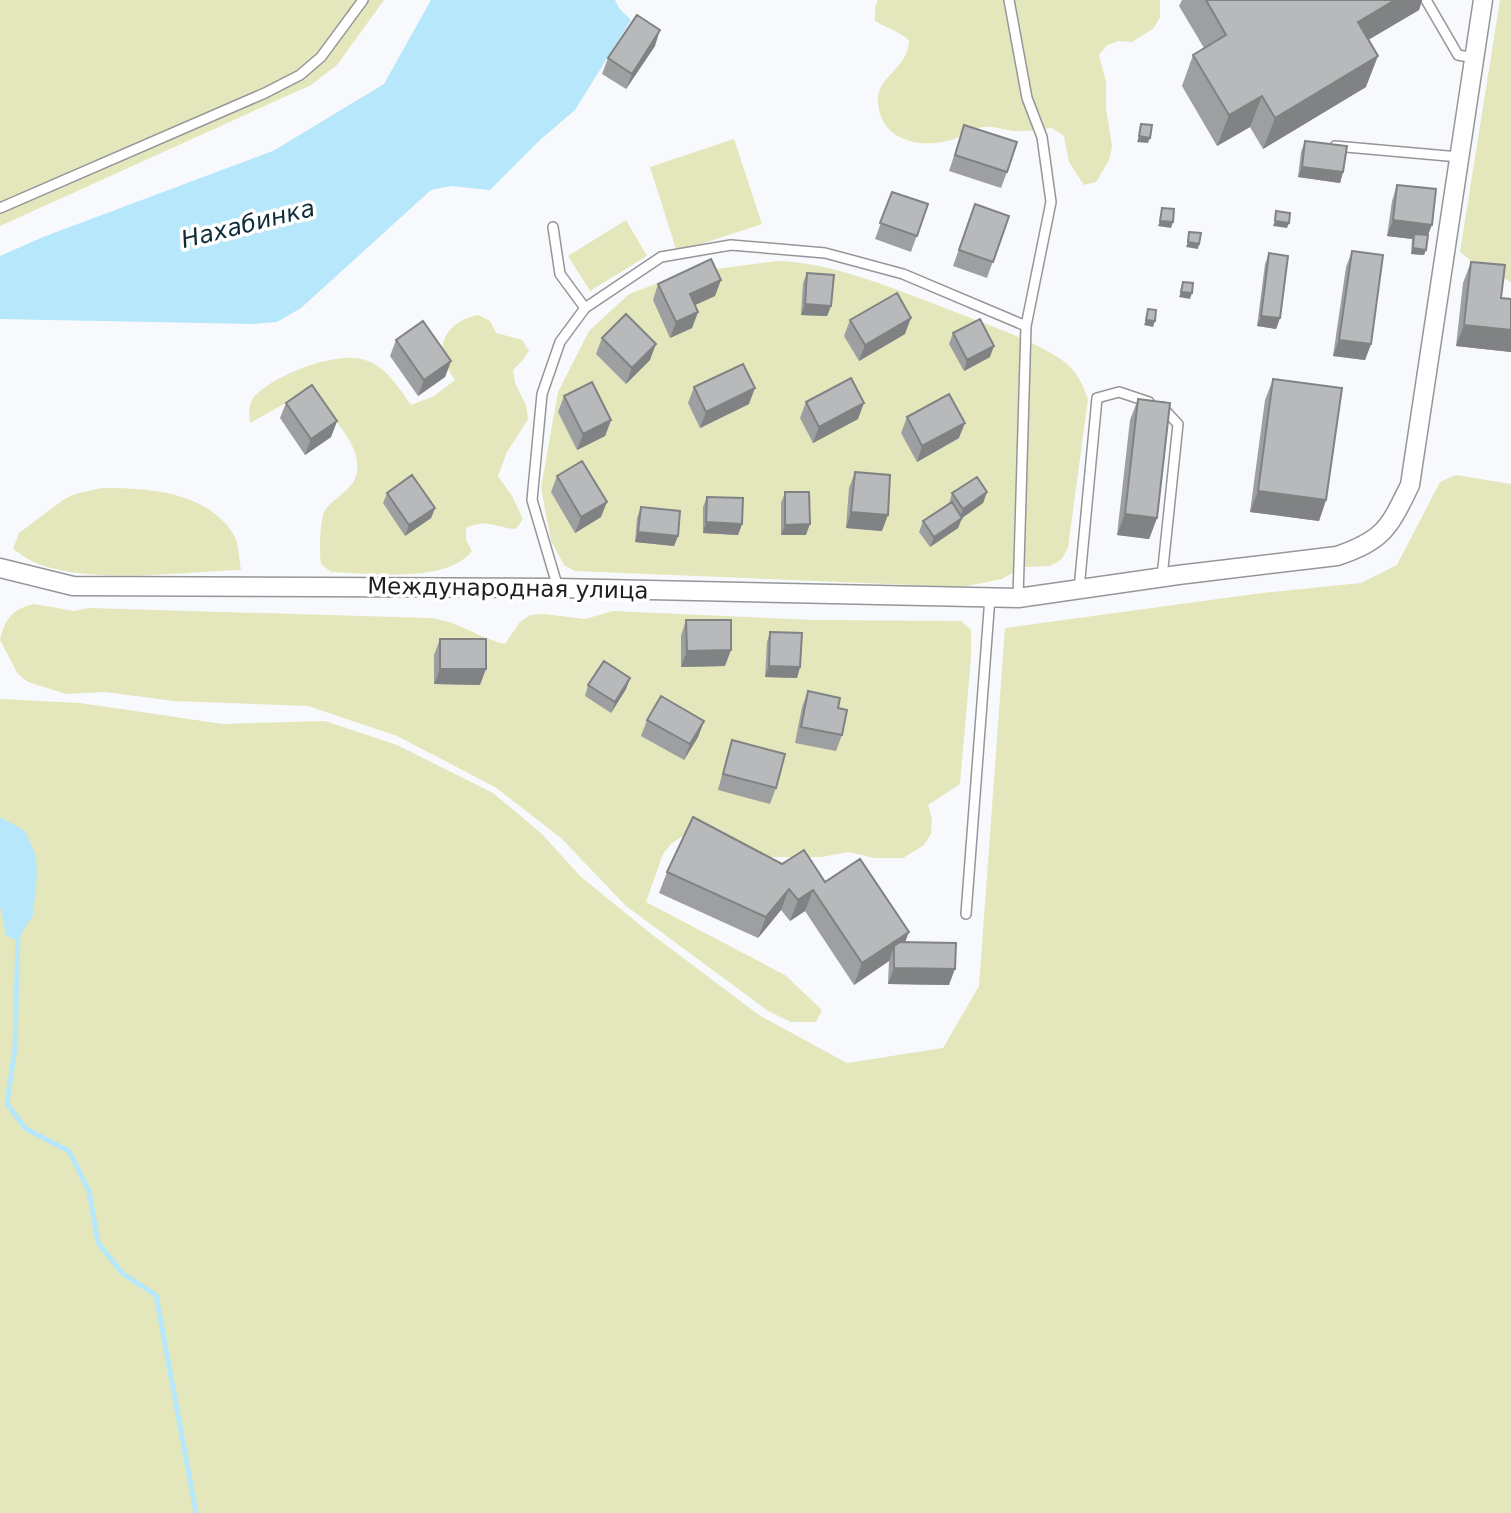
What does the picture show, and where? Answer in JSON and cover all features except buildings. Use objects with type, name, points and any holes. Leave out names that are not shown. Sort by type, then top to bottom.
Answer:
[{"type":"street","name":"Международная улица","points":[[0,568],[73,586],[558,588],[1018,598],[1337,556],[1359,549],[1388,528],[1410,485],[1483,0]]},
{"type":"lane","points":[[0,208],[265,93],[300,75],[321,57],[363,0]]},
{"type":"lane","points":[[1009,0],[1027,98],[1042,137],[1051,202],[1026,326],[1018,598]]},
{"type":"lane","points":[[1426,0],[1458,55],[1474,58]]},
{"type":"lane","points":[[1323,145],[1459,157]]},
{"type":"lane","points":[[553,227],[561,274],[585,308]]},
{"type":"lane","points":[[558,588],[533,500],[542,394],[560,342],[585,308],[661,257],[731,245],[825,253],[903,274],[1026,326]]},
{"type":"lane","points":[[1079,589],[1097,398],[1119,392],[1163,407],[1178,424],[1162,577]]},
{"type":"lane","points":[[966,914],[990,597]]},
{"type":"green space","points":[[0,0],[384,0],[337,65],[311,85],[0,226]]},
{"type":"green space","points":[[878,0],[1160,0],[1160,17],[1154,28],[1132,42],[1119,41],[1107,45],[1099,55],[1106,82],[1106,108],[1112,147],[1109,160],[1096,182],[1084,185],[1069,162],[1064,136],[1052,128],[1020,131],[983,127],[954,139],[928,143],[904,139],[893,133],[885,125],[880,113],[879,91],[904,58],[909,40],[875,21]]},
{"type":"green space","points":[[1500,0],[1511,0],[1511,282],[1475,264],[1460,252]]},
{"type":"green space","points":[[734,139],[762,224],[677,252],[650,167]]},
{"type":"green space","points":[[626,220],[647,256],[590,291],[568,256]]},
{"type":"green space","points":[[777,261],[822,267],[892,288],[1029,342],[1070,367],[1088,399],[1068,548],[1061,560],[1050,566],[1023,567],[1002,579],[962,587],[575,571],[564,565],[551,541],[541,488],[558,392],[589,331],[629,294],[685,273]]},
{"type":"green space","points":[[478,315],[490,321],[496,333],[522,340],[529,351],[513,370],[515,383],[526,405],[528,419],[507,452],[498,476],[523,519],[516,529],[486,524],[466,528],[466,540],[472,551],[445,568],[406,574],[331,572],[321,564],[322,520],[325,510],[352,484],[356,474],[357,464],[351,444],[331,416],[302,394],[250,423],[249,410],[252,400],[263,389],[306,366],[339,358],[353,358],[380,367],[411,405],[434,396],[455,380],[444,359],[443,343],[456,324]]},
{"type":"green space","points":[[1456,475],[1511,484],[1511,1513],[0,1513],[0,699],[80,703],[223,724],[325,721],[397,745],[493,793],[542,834],[580,876],[650,933],[759,1015],[847,1063],[943,1048],[979,986],[1005,628],[1262,593],[1361,583],[1397,565],[1440,482]]},
{"type":"green space","points":[[102,488],[157,491],[194,501],[210,510],[224,522],[235,537],[241,570],[139,575],[87,574],[41,565],[13,549],[19,533],[63,500],[75,494]]},
{"type":"green space","points":[[34,604],[74,611],[88,608],[429,618],[449,622],[505,644],[520,622],[530,615],[544,614],[585,619],[613,611],[815,620],[961,621],[971,630],[971,658],[960,784],[928,805],[932,819],[931,834],[924,845],[903,858],[874,858],[849,852],[821,857],[769,857],[698,836],[681,837],[663,854],[646,902],[785,975],[822,1010],[816,1022],[791,1022],[768,1011],[626,906],[561,838],[495,787],[397,736],[308,706],[174,701],[105,692],[66,694],[28,682],[18,674],[0,640],[4,626],[11,616]]},
{"type":"water","name":"Нахабинка","points":[[431,0],[615,0],[631,20],[575,110],[541,139],[490,190],[451,186],[431,190],[301,308],[277,322],[254,324],[0,319],[0,256],[43,237],[273,151],[384,84]]},
{"type":"water","points":[[0,817],[25,831],[36,856],[33,915],[17,941],[6,935],[0,906]]},
{"type":"waterway","points":[[18,934],[15,1048],[7,1104],[26,1129],[69,1151],[89,1191],[98,1243],[123,1274],[156,1295],[196,1513]]}]
